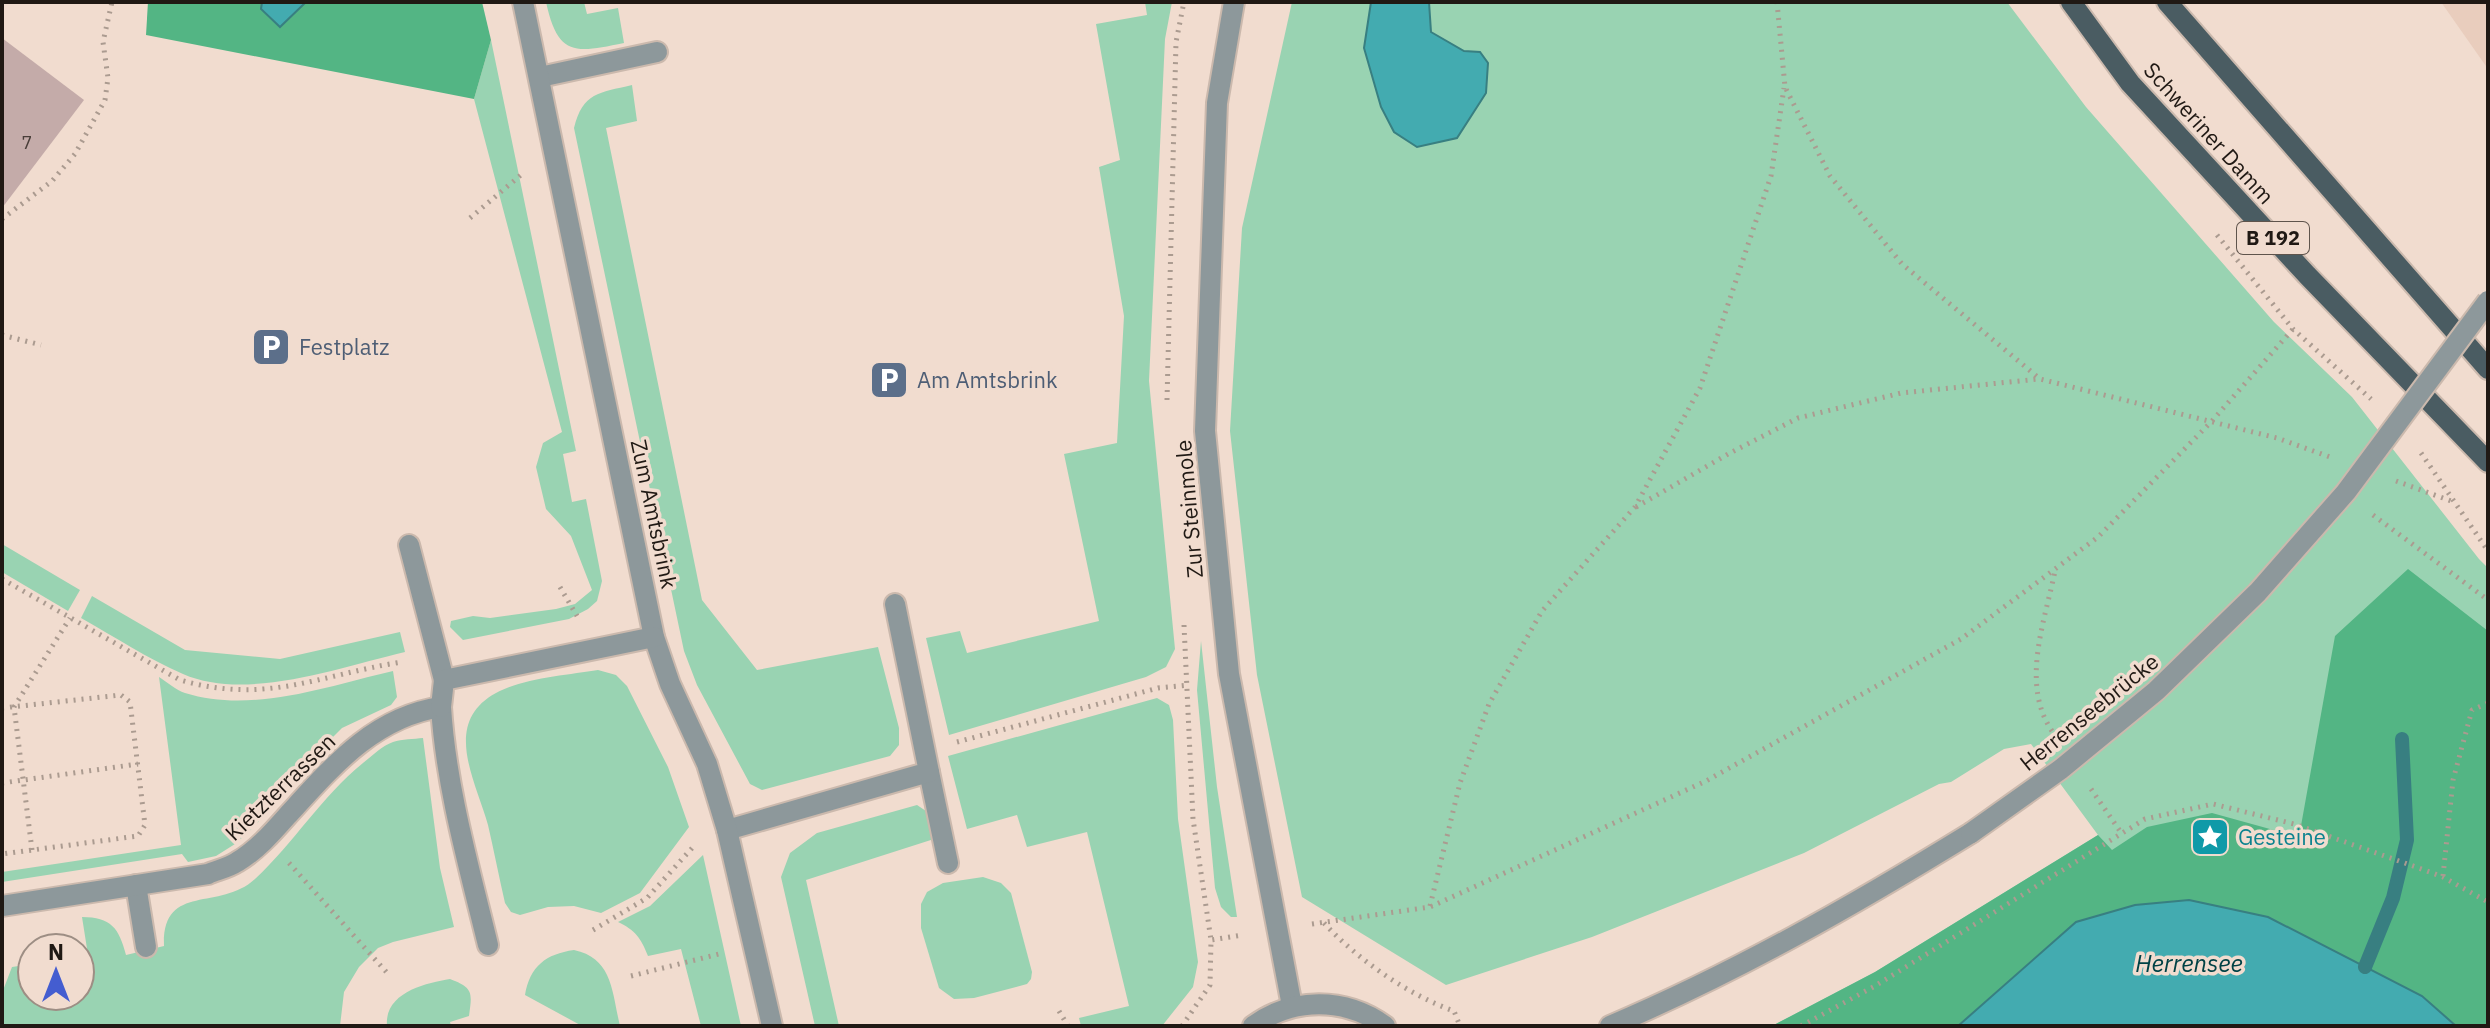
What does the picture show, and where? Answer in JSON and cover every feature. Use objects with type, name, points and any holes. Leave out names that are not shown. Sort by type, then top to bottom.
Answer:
[{"type":"main road","name":"Schweriner Damm","points":[[2071,2],[2130,83],[2307,275],[2488,462]]},
{"type":"main road","points":[[2167,2],[2488,369]]},
{"type":"street","name":"Zum Amtsbrink","points":[[523,2],[654,637],[670,684],[707,764],[727,830],[772,1026]]},
{"type":"street","name":"Zur Steinmole","points":[[1234,2],[1217,103],[1205,431],[1229,674],[1292,1006]]},
{"type":"street","points":[[540,77],[657,52]]},
{"type":"street","name":"Herrenseebrücke","points":[[1610,1026],[1762,956],[1862,900],[1971,833],[2061,769],[2156,691],[2258,592],[2346,492],[2488,301]]},
{"type":"street","points":[[409,545],[444,680],[441,707],[443,738],[470,875],[488,945]]},
{"type":"street","points":[[895,604],[948,863]]},
{"type":"street","points":[[444,680],[654,637]]},
{"type":"street","name":"Kietzterrassen","points":[[2,906],[208,874],[236,863],[267,838],[340,758],[384,725],[417,710],[441,707]]},
{"type":"street","points":[[727,830],[929,772]]},
{"type":"street","points":[[136,885],[146,947]]},
{"type":"street","points":[[1253,1026],[1266,1016],[1292,1006],[1320,1003],[1347,1006],[1385,1026]]},
{"type":"path","points":[[2,219],[52,181],[75,154],[105,100],[108,78],[103,42],[112,2]]},
{"type":"path","points":[[1430,907],[1460,783],[1489,704],[1542,611],[1635,507],[1700,388],[1771,176],[1785,87],[1777,2]]},
{"type":"path","points":[[1785,87],[1830,176],[1902,264],[2040,379]]},
{"type":"path","points":[[470,218],[553,147]]},
{"type":"path","points":[[1211,940],[1430,907],[1706,781],[1961,639],[2098,537],[2212,421],[2293,329]]},
{"type":"path","points":[[2,335],[41,345]]},
{"type":"path","points":[[1635,507],[1798,418],[1901,393],[2040,379],[2212,421]]},
{"type":"path","points":[[2388,527],[2488,600]]},
{"type":"path","points":[[2035,671],[2055,569]]},
{"type":"path","points":[[2,579],[180,680],[212,690],[246,692],[286,688],[438,657]]},
{"type":"path","points":[[32,850],[14,707],[70,618]]},
{"type":"path","points":[[925,751],[1158,688],[1189,685],[1193,819],[1211,940],[1210,985],[1182,1026]]},
{"type":"path","points":[[2,708],[121,695],[130,702],[145,825],[138,836],[2,854]]},
{"type":"path","points":[[2443,877],[2453,780],[2472,710],[2488,703]]},
{"type":"path","points":[[2,783],[138,764]]},
{"type":"path","points":[[1801,1026],[1875,986],[2145,819],[2213,804],[2294,824],[2416,867],[2443,877],[2488,902]]},
{"type":"path","points":[[593,930],[647,898],[701,838],[727,830]]},
{"type":"path","points":[[267,838],[389,975]]},
{"type":"path","points":[[1324,922],[1347,948],[1431,1003],[1454,1011],[1460,1026]]},
{"type":"path","points":[[631,976],[754,946]]},
{"type":"path","points":[[1059,1011],[1068,1026]]},
{"type":"shaded area","points":[[2441,2],[2488,2],[2488,69]]},
{"type":"green space","points":[[148,2],[482,2],[491,40],[474,99],[146,35]]},
{"type":"green space","points":[[546,2],[584,2],[587,14],[618,8],[624,43],[593,49],[571,47],[556,33]]},
{"type":"green space","points":[[1145,2],[1172,2],[1165,39],[1149,381],[1175,649],[1166,667],[1146,677],[949,735],[926,638],[960,631],[967,653],[1099,621],[1064,454],[1117,443],[1124,316],[1099,167],[1120,160],[1096,24],[1147,15]]},
{"type":"green space","points":[[1292,2],[2007,2],[2086,107],[2274,322],[2352,397],[2488,568],[2488,1026],[1772,1026],[1875,972],[2098,835],[2031,744],[2004,749],[1951,782],[1939,784],[1804,853],[1592,937],[1446,985],[1302,897],[1257,675],[1230,431],[1242,228]]},
{"type":"green space","points":[[491,40],[576,451],[563,454],[572,502],[586,499],[602,581],[597,601],[569,619],[463,640],[450,627],[451,621],[473,616],[490,618],[556,609],[575,604],[592,590],[571,536],[546,509],[536,467],[543,443],[562,432],[474,99]]},
{"type":"green space","points":[[632,85],[637,121],[606,128],[702,600],[757,670],[878,647],[899,728],[899,745],[890,756],[762,790],[750,784],[697,685],[684,651],[574,128],[582,107],[594,96]]},
{"type":"green space","points":[[2,544],[80,590],[68,611],[2,572]]},
{"type":"green space","points":[[2408,569],[2488,631],[2488,1026],[2456,1026],[2422,996],[2268,917],[2076,922],[1958,1026],[1772,1026],[1875,972],[2098,835],[2112,850],[2147,827],[2212,813],[2299,837],[2335,636]]},
{"type":"green space","points":[[92,596],[185,650],[280,659],[400,632],[405,652],[294,679],[236,684],[208,682],[144,655],[81,618]]},
{"type":"green space","points":[[1201,641],[1217,787],[1237,917],[1231,917],[1221,907],[1215,888],[1197,690]]},
{"type":"green space","points":[[598,670],[616,675],[627,686],[668,767],[689,827],[640,893],[601,913],[574,906],[548,907],[520,915],[511,912],[505,903],[488,825],[467,754],[466,736],[470,720],[479,705],[507,688]]},
{"type":"green space","points":[[393,671],[397,697],[391,705],[342,728],[306,764],[255,826],[216,856],[188,862],[182,854],[2,882],[2,872],[181,845],[159,677],[185,693],[237,701],[290,696]]},
{"type":"green space","points":[[1157,698],[1169,705],[1173,720],[1178,819],[1198,962],[1193,987],[1162,1026],[1081,1026],[1079,1018],[1129,1006],[1087,832],[1027,847],[1017,815],[967,829],[948,756]]},
{"type":"green space","points":[[423,738],[440,868],[454,927],[378,948],[359,967],[344,992],[340,1026],[4,1026],[2,993],[12,967],[16,966],[16,1012],[96,1012],[96,932],[84,932],[82,917],[100,919],[112,926],[126,955],[164,946],[166,926],[172,913],[182,905],[241,889],[255,879],[348,776],[381,748],[404,740]]},
{"type":"green space","points":[[917,805],[926,811],[934,839],[806,880],[839,1026],[815,1026],[781,877],[790,853],[817,833]]},
{"type":"green space","points":[[703,855],[741,1026],[701,1026],[681,949],[648,956],[637,935],[618,922],[650,906]]},
{"type":"green space","points":[[983,877],[1001,883],[1011,893],[1032,972],[1031,979],[1027,984],[974,998],[954,999],[939,988],[921,928],[921,904],[927,892],[943,883]]},
{"type":"green space","points":[[574,950],[587,954],[604,969],[620,1026],[582,1026],[525,995],[531,976],[541,963]]},
{"type":"green space","points":[[450,979],[464,985],[470,992],[469,1016],[450,1022],[451,1026],[387,1026],[392,1005],[399,998],[418,987]]},
{"type":"water","points":[[262,2],[306,2],[280,27],[261,9]]},
{"type":"water","points":[[1371,2],[1429,2],[1431,32],[1464,51],[1480,52],[1488,63],[1486,93],[1457,138],[1417,147],[1394,132],[1381,107],[1364,48]]},
{"type":"water","name":"Herrensee","points":[[2189,900],[2268,917],[2422,996],[2456,1026],[1958,1026],[2076,922],[2135,905]]},
{"type":"building","points":[[2,38],[84,100],[2,208]]},
{"type":"waterway","points":[[2365,967],[2393,898],[2407,840],[2402,739]]},
{"type":"place","name":"Festplatz","points":[[271,347]]},
{"type":"place","name":"Am Amtsbrink","points":[[889,380]]},
{"type":"place","name":"Gesteine","points":[[2210,837]]}]
